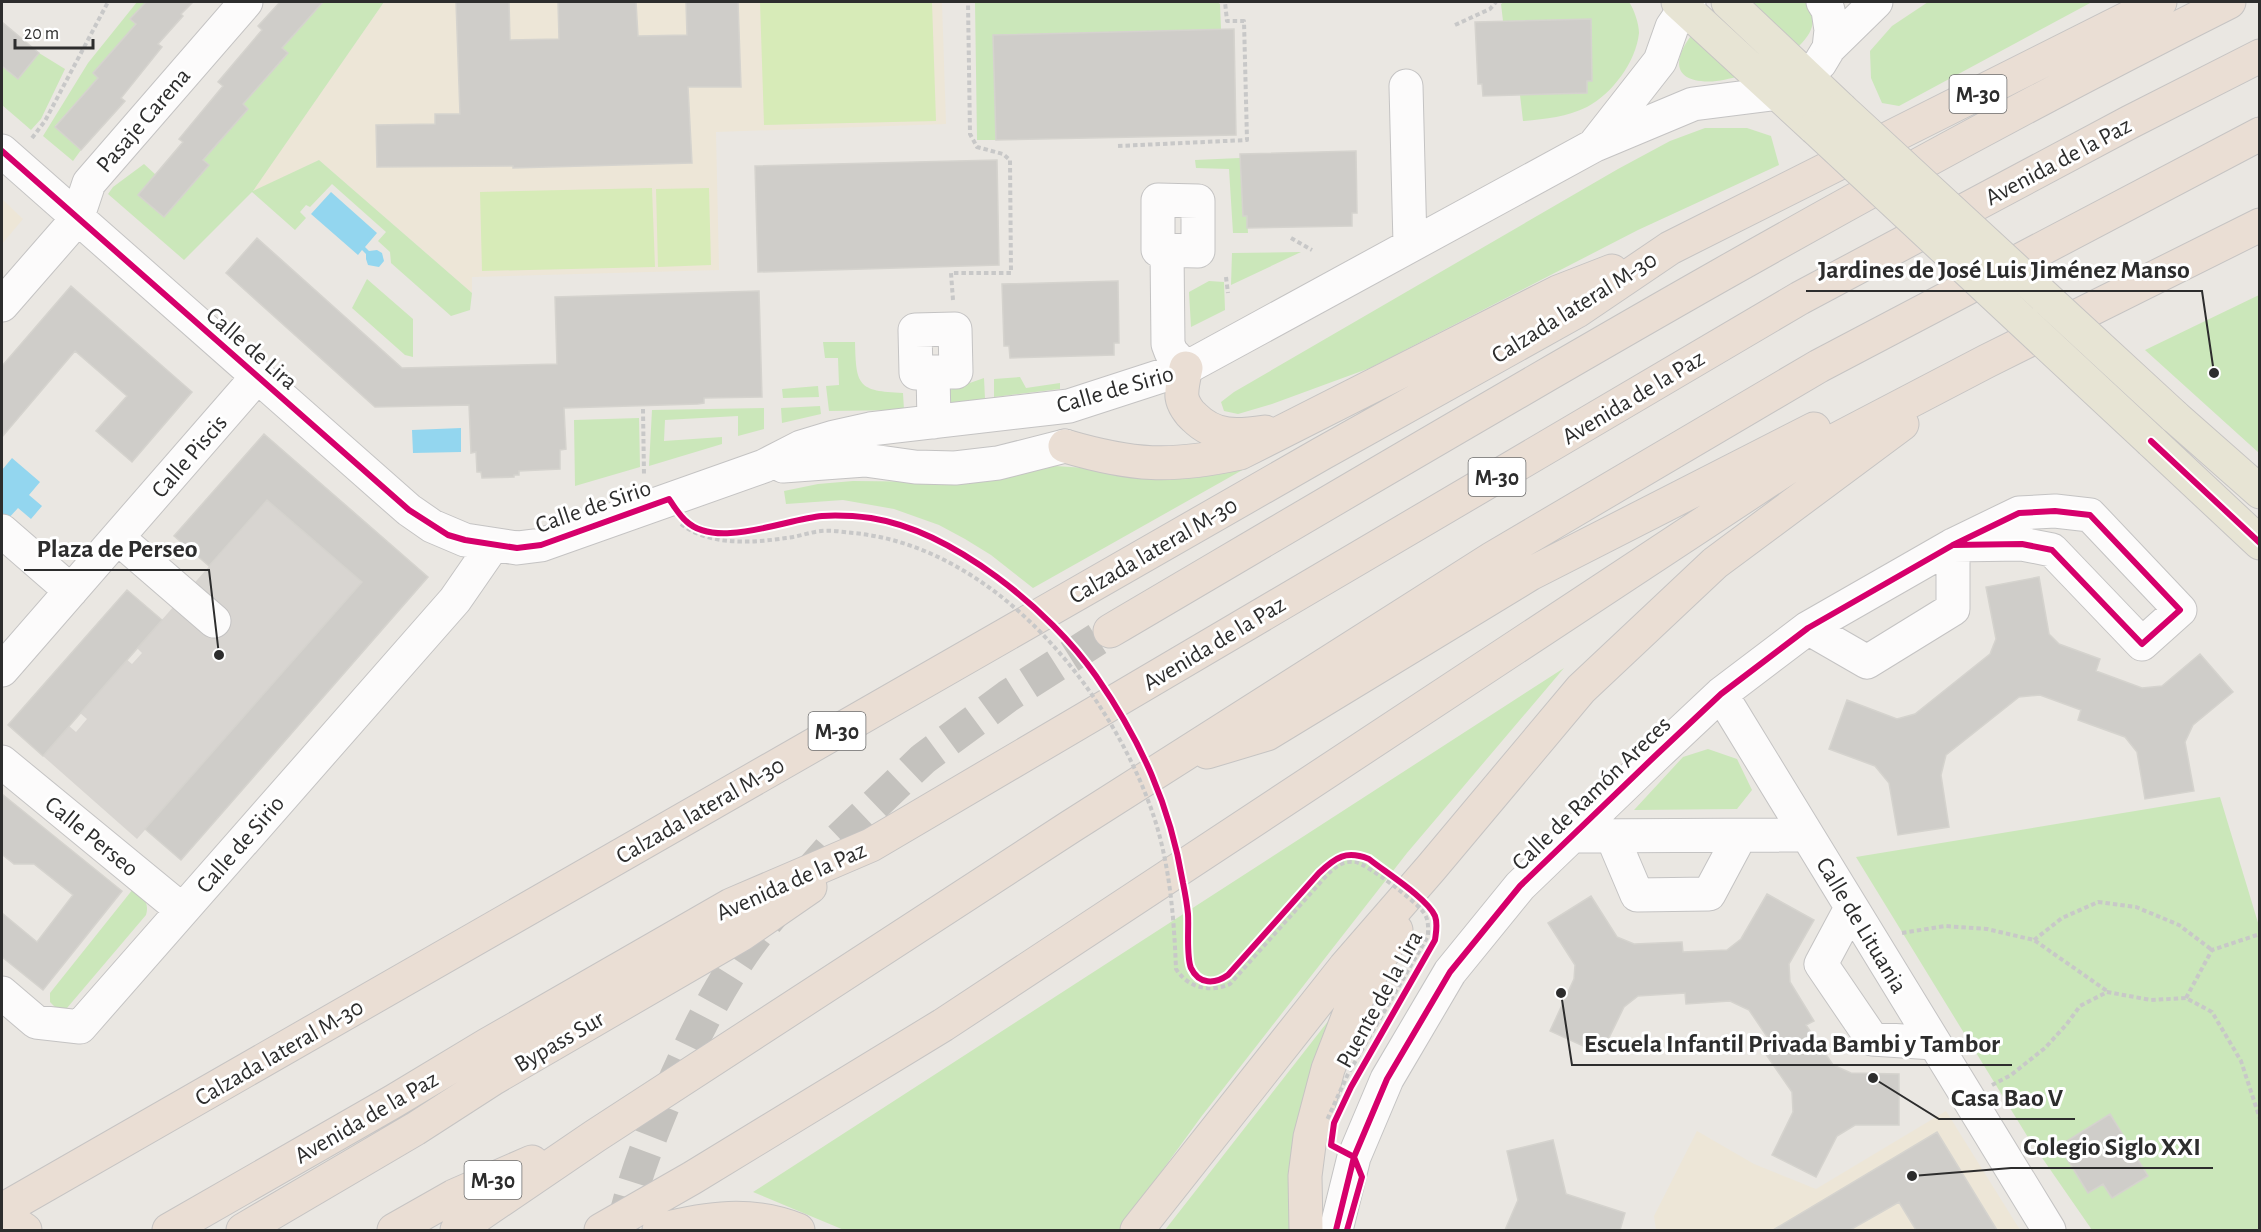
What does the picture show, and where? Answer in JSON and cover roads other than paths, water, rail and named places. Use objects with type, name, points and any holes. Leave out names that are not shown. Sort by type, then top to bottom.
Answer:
[{"type":"highway","name":"Calzada lateral M-30","points":[[2,1212],[1301,466],[1577,311],[1670,248],[2160,2]]},
{"type":"highway","points":[[1110,631],[1656,310],[1754,255],[2229,2]]},
{"type":"highway","name":"Avenida de la Paz","points":[[169,1230],[731,905],[871,845],[1800,298],[2120,127],[2259,56]]},
{"type":"highway","name":"M-30","points":[[457,1230],[595,1136],[1168,763],[1493,558],[1819,366],[2259,134]]},
{"type":"highway","points":[[601,1230],[692,1178],[944,1025],[1807,455],[1987,361],[2259,225]]},
{"type":"highway","points":[[1065,447],[1105,458],[1148,464],[1175,464],[1240,453],[1558,292],[1670,248]]},
{"type":"highway","points":[[1168,763],[1267,734],[1530,574],[1879,396],[1987,361]]},
{"type":"highway","points":[[1137,1230],[1345,967],[1581,689],[1715,563],[1987,361]]},
{"type":"highway","points":[[1186,369],[1182,398],[1189,413],[1202,425],[1223,435],[1239,436],[1293,427]]},
{"type":"highway","name":"Bypass Sur","points":[[243,1230],[415,1129],[494,1078],[742,934],[871,845]]},
{"type":"highway","points":[[1306,1230],[1305,1176],[1310,1137],[1328,1069],[1352,1007],[1431,868]]},
{"type":"highway","name":"M-30","points":[[394,1230],[454,1196],[595,1136]]},
{"type":"highway","points":[[2,1212],[25,1230]]},
{"type":"highway","points":[[659,1230],[706,1219],[744,1217],[798,1230]]},
{"type":"main road","points":[[1728,2],[1806,76],[1828,118],[2151,441],[2259,543]]},
{"type":"main road","points":[[1684,3],[1778,93],[1828,118],[2259,492]]},
{"type":"street","name":"Pasaje Carena","points":[[77,219],[88,183],[246,2]]},
{"type":"street","points":[[1823,2],[1828,10],[1831,30],[1829,48]]},
{"type":"street","name":"Calle de Sirio","points":[[2,993],[36,1022],[80,1028],[455,600],[493,546],[517,548],[541,545],[679,515],[801,447],[834,437],[870,429],[1069,406],[1186,369],[1410,244],[1595,145],[1693,104],[1778,93],[1806,76],[1820,63],[1829,48],[1876,2]]},
{"type":"street","name":"Calle de Sirio","points":[[1595,145],[1660,61],[1672,27],[1684,3]]},
{"type":"street","points":[[1660,61],[1673,89],[1693,104]]},
{"type":"street","points":[[1406,86],[1410,244]]},
{"type":"street","name":"Calle de Lira","points":[[2,151],[409,510],[448,535],[493,546]]},
{"type":"street","points":[[2,305],[77,219]]},
{"type":"street","name":"Calle de Sirio","points":[[1167,250],[1168,344],[1171,352],[1186,369]]},
{"type":"street","points":[[934,422],[933,372],[916,373],[915,330],[955,329]]},
{"type":"street","name":"Calle Piscis","points":[[2,670],[257,377]]},
{"type":"street","name":"Calle de Sirio","points":[[764,466],[865,460],[915,467],[955,468],[998,463],[1065,447]]},
{"type":"street","name":"Calle de Ramón Areces","points":[[1336,1230],[1354,1157],[1387,1079],[1450,972],[1520,886],[1572,836],[1721,694],[1808,628],[1953,545],[2019,513],[2055,511],[2090,515],[2180,610],[2142,644],[2052,550],[2022,544],[1953,545]]},
{"type":"street","points":[[2,531],[71,591]]},
{"type":"street","points":[[118,538],[213,621]]},
{"type":"street","points":[[1808,628],[1867,662],[1953,609],[1953,545]]},
{"type":"street","name":"Calle de Lituania","points":[[1721,694],[2049,1230]]},
{"type":"street","name":"Calle Perseo","points":[[2,762],[182,910]]},
{"type":"street","name":"Calle de Lituania","points":[[1572,836],[1808,835]]},
{"type":"street","points":[[1612,836],[1637,895],[1709,894],[1740,836]]},
{"type":"street","points":[[1851,908],[1821,964],[1872,1039],[1934,1042]]},
{"type":"water","points":[[331,192],[377,233],[365,247],[369,251],[377,250],[382,253],[384,261],[379,267],[368,265],[366,254],[362,250],[358,255],[311,214]]},
{"type":"water","points":[[461,428],[461,452],[413,453],[412,430]]},
{"type":"water","points":[[12,458],[40,482],[29,495],[42,506],[31,519],[18,508],[7,520],[2,516],[2,470]]},
{"type":"tunnel","points":[[807,875],[836,842],[923,759],[1008,696],[1110,631]]},
{"type":"tunnel","points":[[622,1230],[646,1151],[687,1054],[725,981],[773,914]]},
{"type":"place","name":"Jardines de José Luis Jiménez Manso","points":[[2214,373]]},
{"type":"place","name":"Plaza de Perseo","points":[[219,655]]},
{"type":"place","name":"Escuela Infantil Privada Bambi y Tambor","points":[[1561,993]]},
{"type":"place","name":"Casa Bao V","points":[[1873,1078]]},
{"type":"place","name":"Colegio Siglo XXI","points":[[1912,1176]]}]
